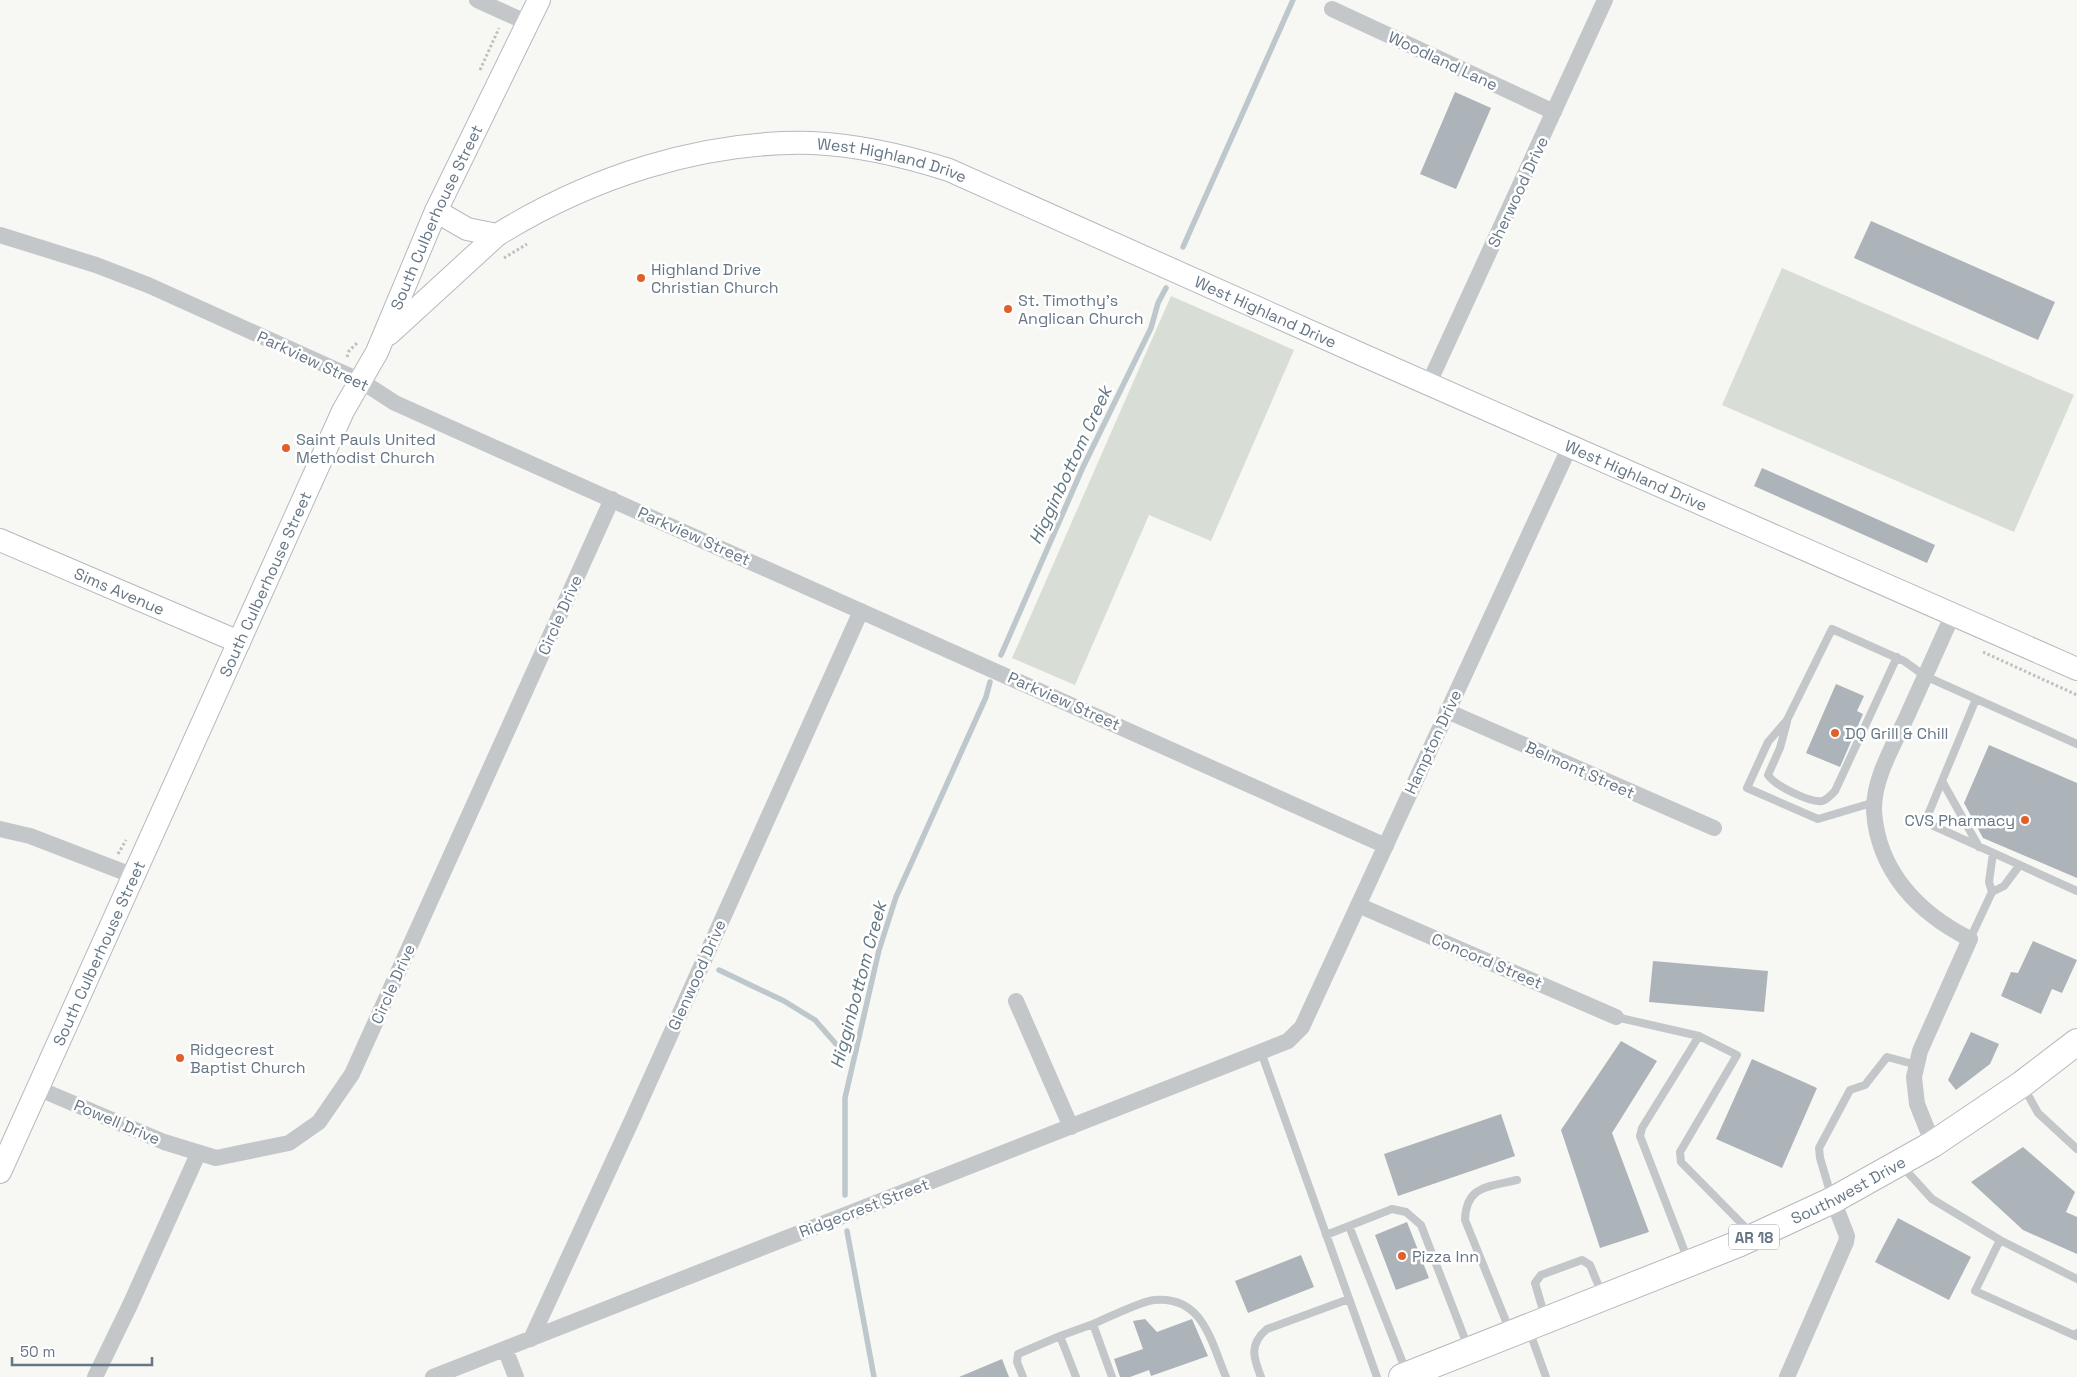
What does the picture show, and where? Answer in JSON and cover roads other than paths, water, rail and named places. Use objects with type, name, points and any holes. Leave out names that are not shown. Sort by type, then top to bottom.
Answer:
[{"type":"main road","name":"Southwest Drive","points":[[1405,1376],[1443,1366],[1470,1351],[1690,1264],[1833,1200],[1933,1144],[2022,1084],[2077,1042]]},
{"type":"street","points":[[477,0],[528,23]]},
{"type":"street","name":"South Culberhouse Street","points":[[0,1171],[343,411],[361,381],[372,345],[538,0]]},
{"type":"street","name":"Sherwood Drive","points":[[1429,384],[1605,0]]},
{"type":"street","name":"Woodland Lane","points":[[1332,9],[1554,112]]},
{"type":"street","name":"West Highland Drive","points":[[372,345],[497,236],[548,206],[602,183],[675,159],[772,144],[812,143],[868,149],[909,157],[949,170],[1429,384],[2077,669]]},
{"type":"street","points":[[436,211],[467,229],[497,236]]},
{"type":"street","name":"Parkview Street","points":[[0,235],[96,265],[148,285],[361,381],[395,403],[1386,846]]},
{"type":"street","name":"Hampton Drive","points":[[1294,1036],[1302,1027],[1570,446]]},
{"type":"street","name":"Circle Drive","points":[[198,1154],[216,1158],[289,1143],[319,1122],[352,1074],[612,499]]},
{"type":"street","name":"Sims Avenue","points":[[0,540],[238,642]]},
{"type":"street","name":"Glenwood Drive","points":[[531,1339],[632,1120],[861,610]]},
{"type":"street","points":[[1933,1144],[1918,1104],[1914,1077],[1920,1051],[1970,939],[1951,929],[1921,907],[1895,878],[1882,850],[1874,810],[1879,780],[1954,614]]},
{"type":"street","name":"Belmont Street","points":[[1447,711],[1714,828]]},
{"type":"street","points":[[0,829],[30,836],[134,876]]},
{"type":"street","name":"Concord Street","points":[[1358,905],[1616,1017]]},
{"type":"street","points":[[1016,1000],[1071,1127]]},
{"type":"street","name":"Ridgecrest Street","points":[[433,1377],[1262,1052],[1288,1041],[1294,1036]]},
{"type":"street","name":"Powell Drive","points":[[37,1088],[164,1142],[198,1154]]},
{"type":"street","points":[[95,1377],[130,1305],[198,1154]]},
{"type":"street","points":[[1786,1377],[1846,1242],[1847,1236],[1833,1200]]},
{"type":"street","points":[[505,1349],[516,1377]]},
{"type":"lane","points":[[1896,657],[1835,792],[1822,801],[1810,800],[1772,782],[1768,775],[1780,748],[1787,720],[1832,629],[1896,657],[1925,676],[2077,744]]},
{"type":"lane","points":[[1976,699],[1925,822],[2077,891]]},
{"type":"lane","points":[[1787,720],[1768,742],[1747,788],[1818,819],[1876,802]]},
{"type":"lane","points":[[1942,781],[1979,847]]},
{"type":"lane","points":[[1992,892],[1989,882],[1993,854]]},
{"type":"lane","points":[[1970,939],[1992,892],[2004,886],[2019,866]]},
{"type":"lane","points":[[1616,1017],[1699,1036],[1737,1055],[1680,1152],[1680,1157],[1681,1162],[1754,1237]]},
{"type":"lane","points":[[1690,1264],[1640,1136],[1642,1128],[1699,1036]]},
{"type":"lane","points":[[1262,1052],[1377,1377]]},
{"type":"lane","points":[[1833,1200],[1819,1148],[1850,1090],[1865,1086],[1887,1057],[1917,1065]]},
{"type":"lane","points":[[2022,1084],[2038,1114],[2077,1149]]},
{"type":"lane","points":[[1899,1162],[1932,1199],[2000,1240],[2077,1279]]},
{"type":"lane","points":[[1517,1180],[1479,1190],[1468,1198],[1465,1220],[1529,1328],[1546,1377]]},
{"type":"lane","points":[[1326,1235],[1392,1208],[1406,1212],[1420,1224],[1470,1351]]},
{"type":"lane","points":[[1349,1226],[1405,1376]]},
{"type":"lane","points":[[2000,1240],[1975,1290],[2076,1336],[2077,1333]]},
{"type":"lane","points":[[1529,1328],[1535,1283],[1541,1275],[1582,1260],[1588,1262],[1604,1299]]},
{"type":"lane","points":[[1023,1377],[1017,1362],[1018,1354],[1153,1300],[1180,1303],[1193,1308],[1203,1322],[1226,1377]]},
{"type":"lane","points":[[1261,1377],[1254,1362],[1253,1348],[1258,1336],[1267,1329],[1349,1300]]},
{"type":"lane","points":[[1093,1324],[1112,1377]]},
{"type":"lane","points":[[1060,1336],[1076,1377]]},
{"type":"waterway","name":"Higginbottom Creek","points":[[1183,247],[1293,0]]},
{"type":"waterway","name":"Higginbottom Creek","points":[[1001,655],[1083,467],[1151,328],[1158,303],[1166,288]]},
{"type":"waterway","name":"Higginbottom Creek","points":[[845,1195],[845,1098],[879,950],[896,897],[986,697],[990,682]]},
{"type":"waterway","points":[[719,970],[784,1001],[815,1020],[836,1044],[856,1051]]},
{"type":"waterway","name":"Higginbottom Creek","points":[[847,1231],[874,1377]]},
{"type":"place","name":"Highland Drive Christian Church","points":[[641,278]]},
{"type":"place","name":"St. Timothy's Anglican Church","points":[[1008,309]]},
{"type":"place","name":"Saint Pauls United Methodist Church","points":[[286,448]]},
{"type":"place","name":"DQ Grill & Chill","points":[[1835,733]]},
{"type":"place","name":"CVS Pharmacy","points":[[2025,820]]},
{"type":"place","name":"Ridgecrest Baptist Church","points":[[180,1058]]},
{"type":"place","name":"Pizza Inn","points":[[1402,1256]]}]
